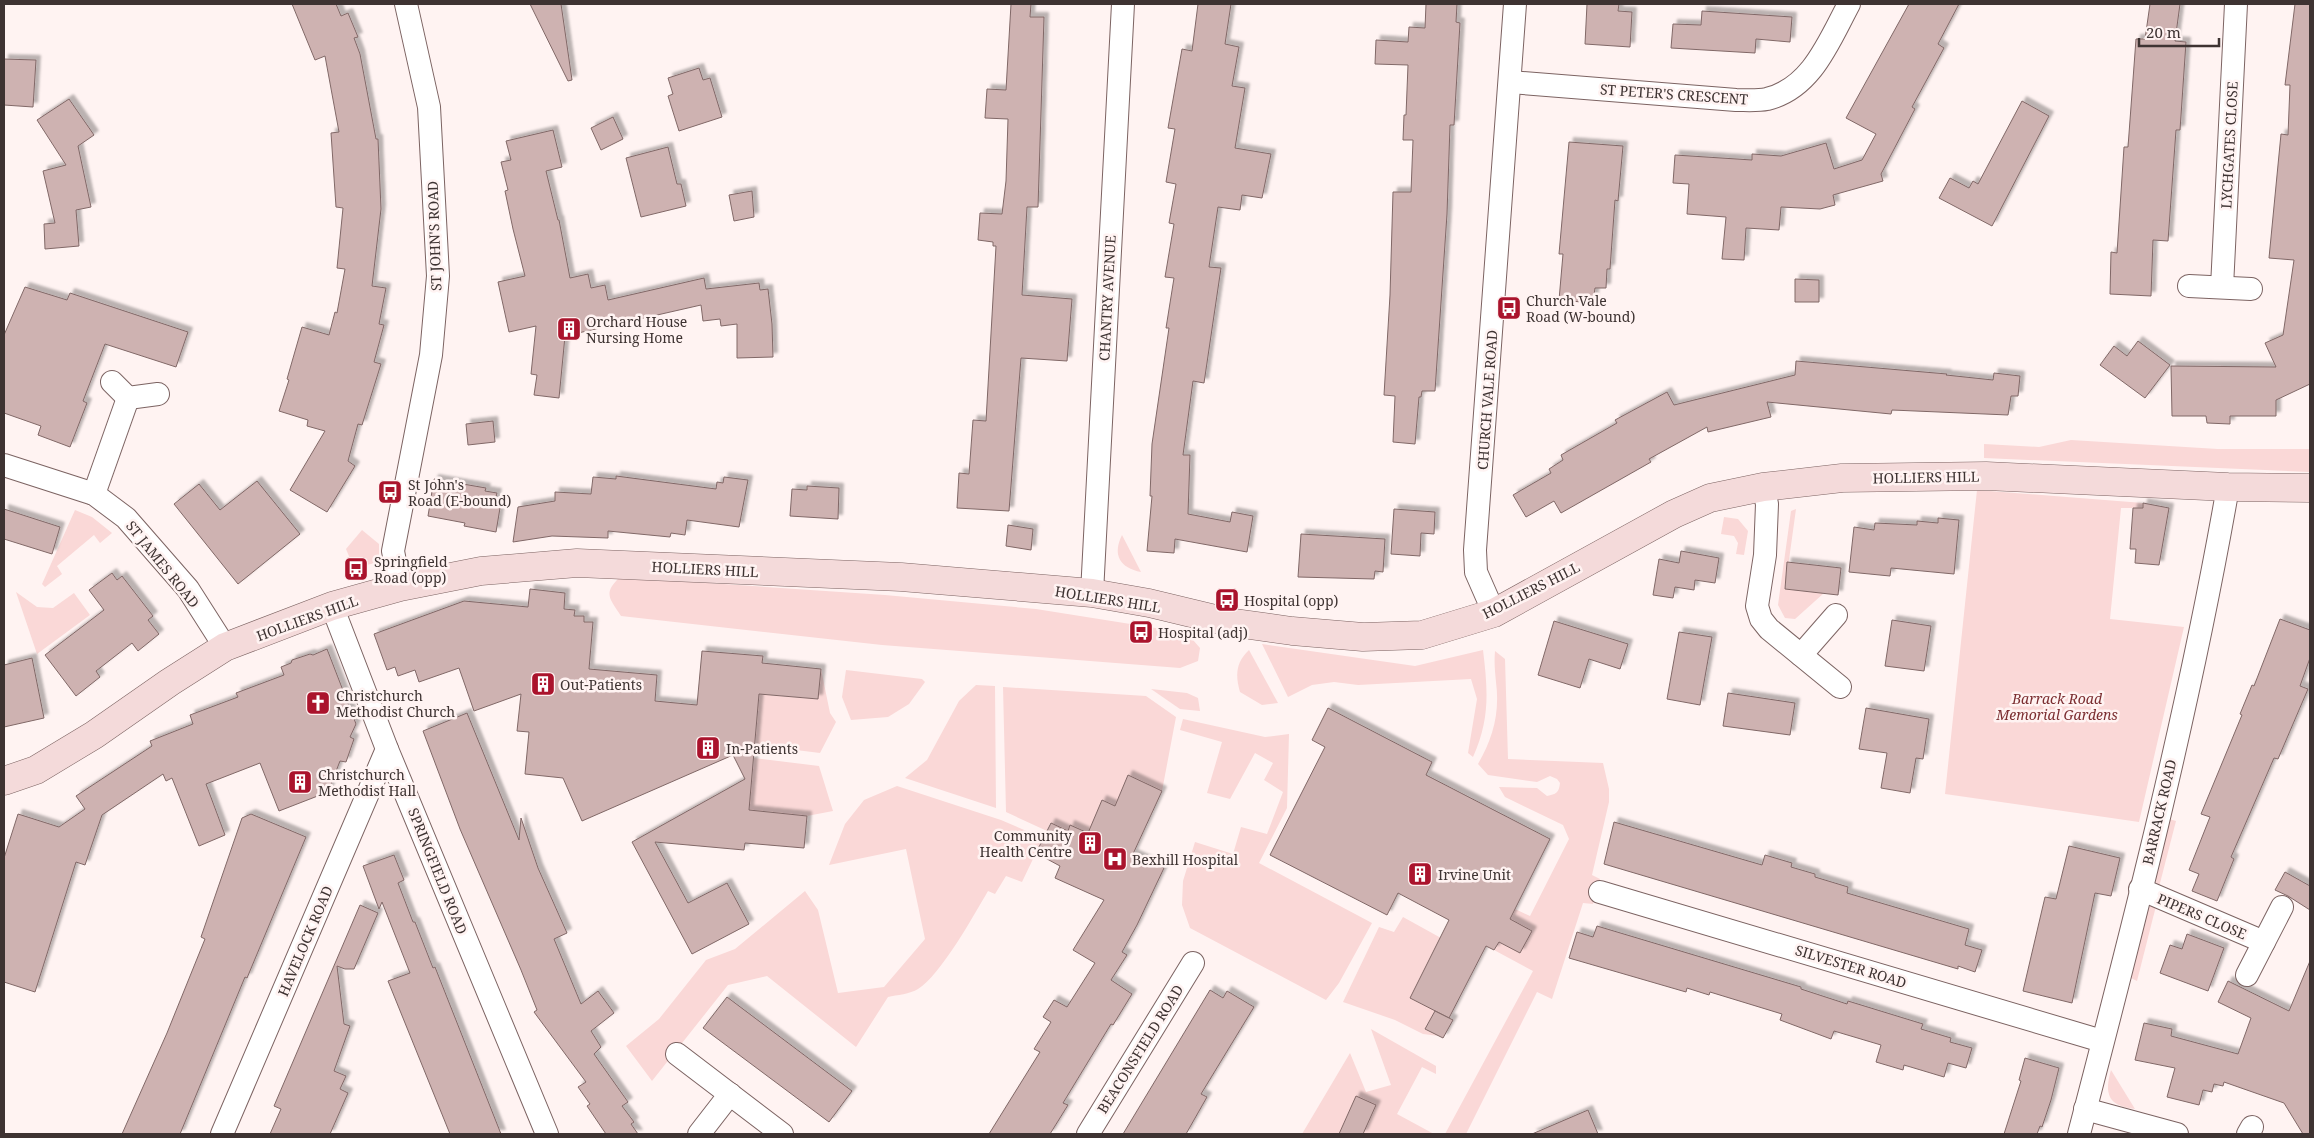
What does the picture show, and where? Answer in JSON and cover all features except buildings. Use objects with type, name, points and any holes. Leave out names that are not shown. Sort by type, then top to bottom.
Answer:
[{"type":"main road","name":"HOLLIERS HILL","points":[[4,781],[36,770],[94,735],[170,682],[225,647],[332,606],[400,587],[481,571],[577,563],[901,577],[1092,593],[1149,603],[1228,622],[1292,631],[1363,637],[1422,635],[1494,612],[1674,514],[1710,498],[1763,487],[1842,478],[1986,476],[2228,487],[2310,488]]},
{"type":"street","name":"ST JOHN'S ROAD","points":[[400,587],[394,551],[431,355],[438,276],[429,107],[406,4]]},
{"type":"street","name":"CHANTRY AVENUE","points":[[1092,593],[1123,4]]},
{"type":"street","name":"CHURCH VALE ROAD","points":[[1494,612],[1476,572],[1475,550],[1515,4]]},
{"type":"street","name":"ST PETER'S CRESCENT","points":[[1510,82],[1736,100],[1765,99],[1788,92],[1808,74],[1824,52],[1849,4]]},
{"type":"street","name":"LYCHGATES CLOSE","points":[[2222,287],[2236,4]]},
{"type":"street","points":[[2189,286],[2251,289]]},
{"type":"street","points":[[112,382],[128,398]]},
{"type":"street","points":[[128,398],[158,394]]},
{"type":"street","points":[[94,494],[128,398]]},
{"type":"street","name":"ST JAMES ROAD","points":[[4,465],[94,494],[126,518],[188,589],[225,647]]},
{"type":"street","points":[[1763,487],[1767,504],[1765,555],[1757,606],[1761,619],[1769,630],[1840,687]]},
{"type":"street","name":"BARRACK ROAD","points":[[2079,1134],[2140,889],[2210,592],[2228,487]]},
{"type":"street","name":"SPRINGFIELD ROAD","points":[[332,606],[387,748],[547,1134]]},
{"type":"street","points":[[1801,655],[1836,615]]},
{"type":"street","name":"HAVELOCK ROAD","points":[[222,1134],[387,748]]},
{"type":"street","name":"PIPERS CLOSE","points":[[2140,889],[2264,942]]},
{"type":"street","name":"SILVESTER ROAD","points":[[1600,892],[2102,1041]]},
{"type":"street","name":"PIPERS CLOSE","points":[[2247,975],[2282,907]]},
{"type":"street","name":"BEACONSFIELD ROAD","points":[[1088,1134],[1193,963]]},
{"type":"street","points":[[677,1054],[782,1134]]},
{"type":"street","points":[[699,1134],[730,1094]]},
{"type":"street","points":[[2085,1109],[2177,1134]]},
{"type":"green space","points":[[2071,440],[2218,449],[2310,449],[2310,472],[1984,458],[1984,444],[2039,447]]},
{"type":"green space","name":"Barrack Road Memorial Gardens","points":[[1977,490],[2143,503],[2143,508],[2121,508],[2110,619],[2184,627],[2139,822],[1945,794]]},
{"type":"green space","points":[[1796,509],[1785,589],[1824,593],[1795,619],[1785,618],[1778,605],[1791,511]]},
{"type":"green space","points":[[75,510],[92,517],[112,533],[100,543],[94,535],[57,566],[62,574],[45,587],[42,584]]},
{"type":"green space","points":[[1724,517],[1738,519],[1748,531],[1744,555],[1736,554],[1738,543],[1734,536],[1721,534]]},
{"type":"green space","points":[[362,530],[379,544],[379,562],[354,568],[346,549]]},
{"type":"green space","points":[[1122,535],[1141,572],[1128,567],[1120,560],[1118,549]]},
{"type":"green space","points":[[620,577],[885,595],[1036,609],[1187,633],[1200,648],[1198,661],[1180,668],[882,645],[621,616],[613,605],[610,596],[611,587]]},
{"type":"green space","points":[[16,592],[37,607],[53,608],[74,593],[90,615],[37,654]]},
{"type":"green space","points":[[1262,644],[1415,666],[1483,650],[1487,692],[1485,717],[1479,743],[1473,757],[1468,753],[1477,699],[1471,679],[1358,685],[1334,682],[1312,685],[1288,697]]},
{"type":"green space","points":[[1249,650],[1278,703],[1262,705],[1240,692],[1237,680],[1239,664]]},
{"type":"green space","points":[[1495,651],[1505,659],[1508,759],[1603,763],[1609,789],[1609,802],[1592,875],[1600,879],[1593,904],[1583,903],[1552,999],[1537,992],[1466,1134],[1445,1134],[1533,971],[1494,950],[1515,909],[1530,916],[1569,839],[1563,825],[1505,797],[1499,787],[1537,788],[1547,796],[1558,791],[1560,783],[1557,779],[1550,776],[1537,782],[1488,775],[1478,764],[1488,745],[1496,715]]},
{"type":"green space","points":[[821,669],[830,713],[836,722],[820,753],[755,745],[759,694],[817,699]]},
{"type":"green space","points":[[846,670],[922,679],[925,682],[909,704],[888,717],[851,720],[842,697]]},
{"type":"green space","points":[[976,685],[995,686],[996,808],[905,778],[927,760],[959,701]]},
{"type":"green space","points":[[1003,687],[1146,696],[1176,717],[1162,791],[1128,776],[1115,806],[1102,800],[1100,839],[1070,825],[1068,831],[1050,823],[1047,831],[1006,812]]},
{"type":"green space","points":[[1151,689],[1187,693],[1198,698],[1200,711],[1180,709]]},
{"type":"green space","points":[[1183,719],[1265,737],[1289,734],[1287,808],[1259,863],[1372,923],[1339,983],[1326,1000],[1190,928],[1182,905],[1183,881],[1195,842],[1233,854],[1241,827],[1267,834],[1283,792],[1264,780],[1273,763],[1255,753],[1230,799],[1207,793],[1222,742],[1180,730]]},
{"type":"green space","points":[[754,758],[819,766],[833,811],[807,816],[749,810]]},
{"type":"green space","points":[[897,786],[1001,820],[1043,838],[1022,882],[1006,876],[995,894],[988,891],[956,944],[936,972],[915,991],[888,997],[856,1047],[767,976],[728,985],[652,1081],[626,1046],[659,1019],[706,960],[735,949],[805,891],[818,910],[838,993],[884,987],[925,939],[906,849],[829,865],[845,824],[864,800]]},
{"type":"green space","points":[[2169,819],[2176,821],[2159,887],[2154,879]]},
{"type":"green space","points":[[2151,905],[2156,906],[2137,981],[2131,978],[2147,910]]},
{"type":"green space","points":[[1403,917],[1441,938],[1435,1011],[1425,1029],[1439,1036],[1423,1034],[1395,1020],[1343,1002],[1379,927],[1394,932]]},
{"type":"green space","points":[[1371,1029],[1436,1066],[1436,1074],[1422,1067],[1397,1114],[1434,1134],[1302,1134],[1350,1053],[1366,1092],[1391,1085]]},
{"type":"green space","points":[[2111,1070],[2135,1109],[2119,1105],[2110,1097],[2108,1086]]},
{"type":"place","name":"Church Vale Road (W-bound)","points":[[1509,308]]},
{"type":"place","name":"Orchard House Nursing Home","points":[[569,329]]},
{"type":"place","name":"St John's Road (E-bound)","points":[[390,492]]},
{"type":"place","name":"Springfield Road (opp)","points":[[356,569]]},
{"type":"place","name":"Hospital (opp)","points":[[1227,600]]},
{"type":"place","name":"Hospital (adj)","points":[[1141,632]]},
{"type":"place","name":"Out-Patients","points":[[543,684]]},
{"type":"place","name":"Christchurch Methodist Church","points":[[318,703]]},
{"type":"place","name":"In-Patients","points":[[708,748]]},
{"type":"place","name":"Christchurch Methodist Hall","points":[[300,782]]},
{"type":"place","name":"Community Health Centre","points":[[1090,843]]},
{"type":"place","name":"Bexhill Hospital","points":[[1115,859]]},
{"type":"place","name":"Irvine Unit","points":[[1420,874]]}]
